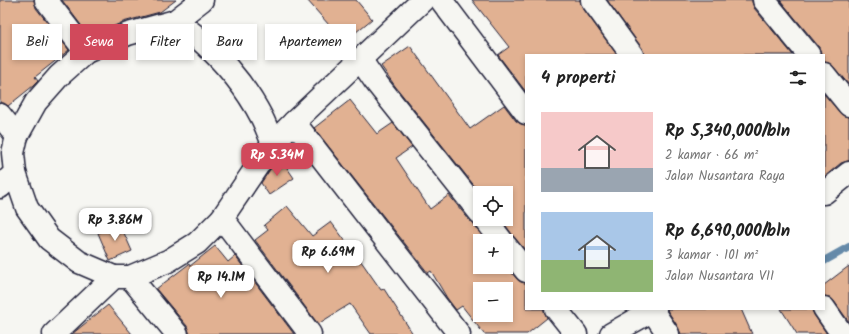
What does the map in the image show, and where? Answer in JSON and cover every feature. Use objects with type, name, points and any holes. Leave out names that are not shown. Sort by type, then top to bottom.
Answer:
[{"type":"street","points":[[46,0],[70,31]]},
{"type":"street","points":[[54,334],[122,277],[168,261],[197,243],[222,218],[273,143],[423,0]]},
{"type":"street","points":[[441,0],[525,112]]},
{"type":"street","points":[[592,0],[631,54]]},
{"type":"street","points":[[764,0],[808,54]]},
{"type":"street","points":[[128,34],[188,7],[201,41],[216,54],[234,74],[252,101],[273,143]]},
{"type":"street","points":[[360,59],[473,204]]},
{"type":"street","points":[[77,60],[59,76],[36,102],[17,136],[8,180],[49,239],[79,262],[122,277],[176,334]]},
{"type":"street","points":[[825,75],[849,105]]},
{"type":"street","points":[[0,116],[17,136]]},
{"type":"street","points":[[294,122],[459,334]]},
{"type":"street","points":[[825,192],[849,174]]},
{"type":"street","points":[[222,218],[310,334]]},
{"type":"street","points":[[490,226],[497,234]]},
{"type":"street","points":[[513,255],[525,270]]},
{"type":"street","points":[[825,309],[842,334]]},
{"type":"street","points":[[557,310],[576,334]]},
{"type":"street","points":[[611,334],[653,310],[668,334]]},
{"type":"building","points":[[0,0],[34,0],[36,8],[49,24],[12,24],[12,60],[56,60],[35,77],[38,81],[33,86],[8,106],[4,103],[0,103]]},
{"type":"building","points":[[62,0],[176,0],[160,12],[119,24],[80,24]]},
{"type":"building","points":[[307,0],[356,0],[372,19],[356,32],[356,24],[328,24]]},
{"type":"building","points":[[472,0],[580,0],[582,7],[616,54],[525,54],[525,91],[498,55],[509,47]]},
{"type":"building","points":[[607,0],[752,0],[754,8],[792,54],[644,54],[642,48]]},
{"type":"building","points":[[780,0],[849,0],[849,85],[833,66],[825,62],[825,54],[821,54],[819,47]]},
{"type":"building","points":[[62,41],[69,50],[62,56]]},
{"type":"building","points":[[410,46],[470,129],[504,105],[516,121],[525,125],[525,250],[506,226],[513,226],[513,186],[474,186],[395,86],[381,66]]},
{"type":"building","points":[[825,95],[840,113],[849,117],[849,161],[841,163],[825,176]]},
{"type":"building","points":[[350,100],[377,134],[393,123],[412,147],[396,158],[430,209],[449,195],[470,221],[473,222],[473,226],[475,226],[480,234],[473,234],[473,274],[513,274],[521,282],[525,283],[525,310],[544,310],[547,318],[527,334],[484,334],[475,322],[513,322],[513,282],[473,282],[473,320],[462,306],[456,310],[431,271],[428,273],[314,128]]},
{"type":"building","points":[[279,156],[294,178],[269,195],[261,183]]},
{"type":"building","points":[[287,206],[312,236],[331,222],[381,290],[384,289],[413,334],[371,334],[350,304],[318,324],[255,240],[268,230],[264,225]]},
{"type":"building","points":[[120,224],[132,251],[110,261],[98,233]]},
{"type":"building","points":[[215,246],[228,262],[235,256],[294,334],[189,334],[187,326],[156,289],[189,264],[190,266]]},
{"type":"building","points":[[849,266],[849,322],[834,301],[830,297],[825,296],[825,284]]},
{"type":"building","points":[[108,305],[132,334],[72,334]]},
{"type":"building","points":[[667,310],[741,310],[752,334],[681,334]]},
{"type":"building","points":[[782,310],[812,310],[827,334],[797,334]]},
{"type":"waterway","points":[[825,260],[849,247]]}]
